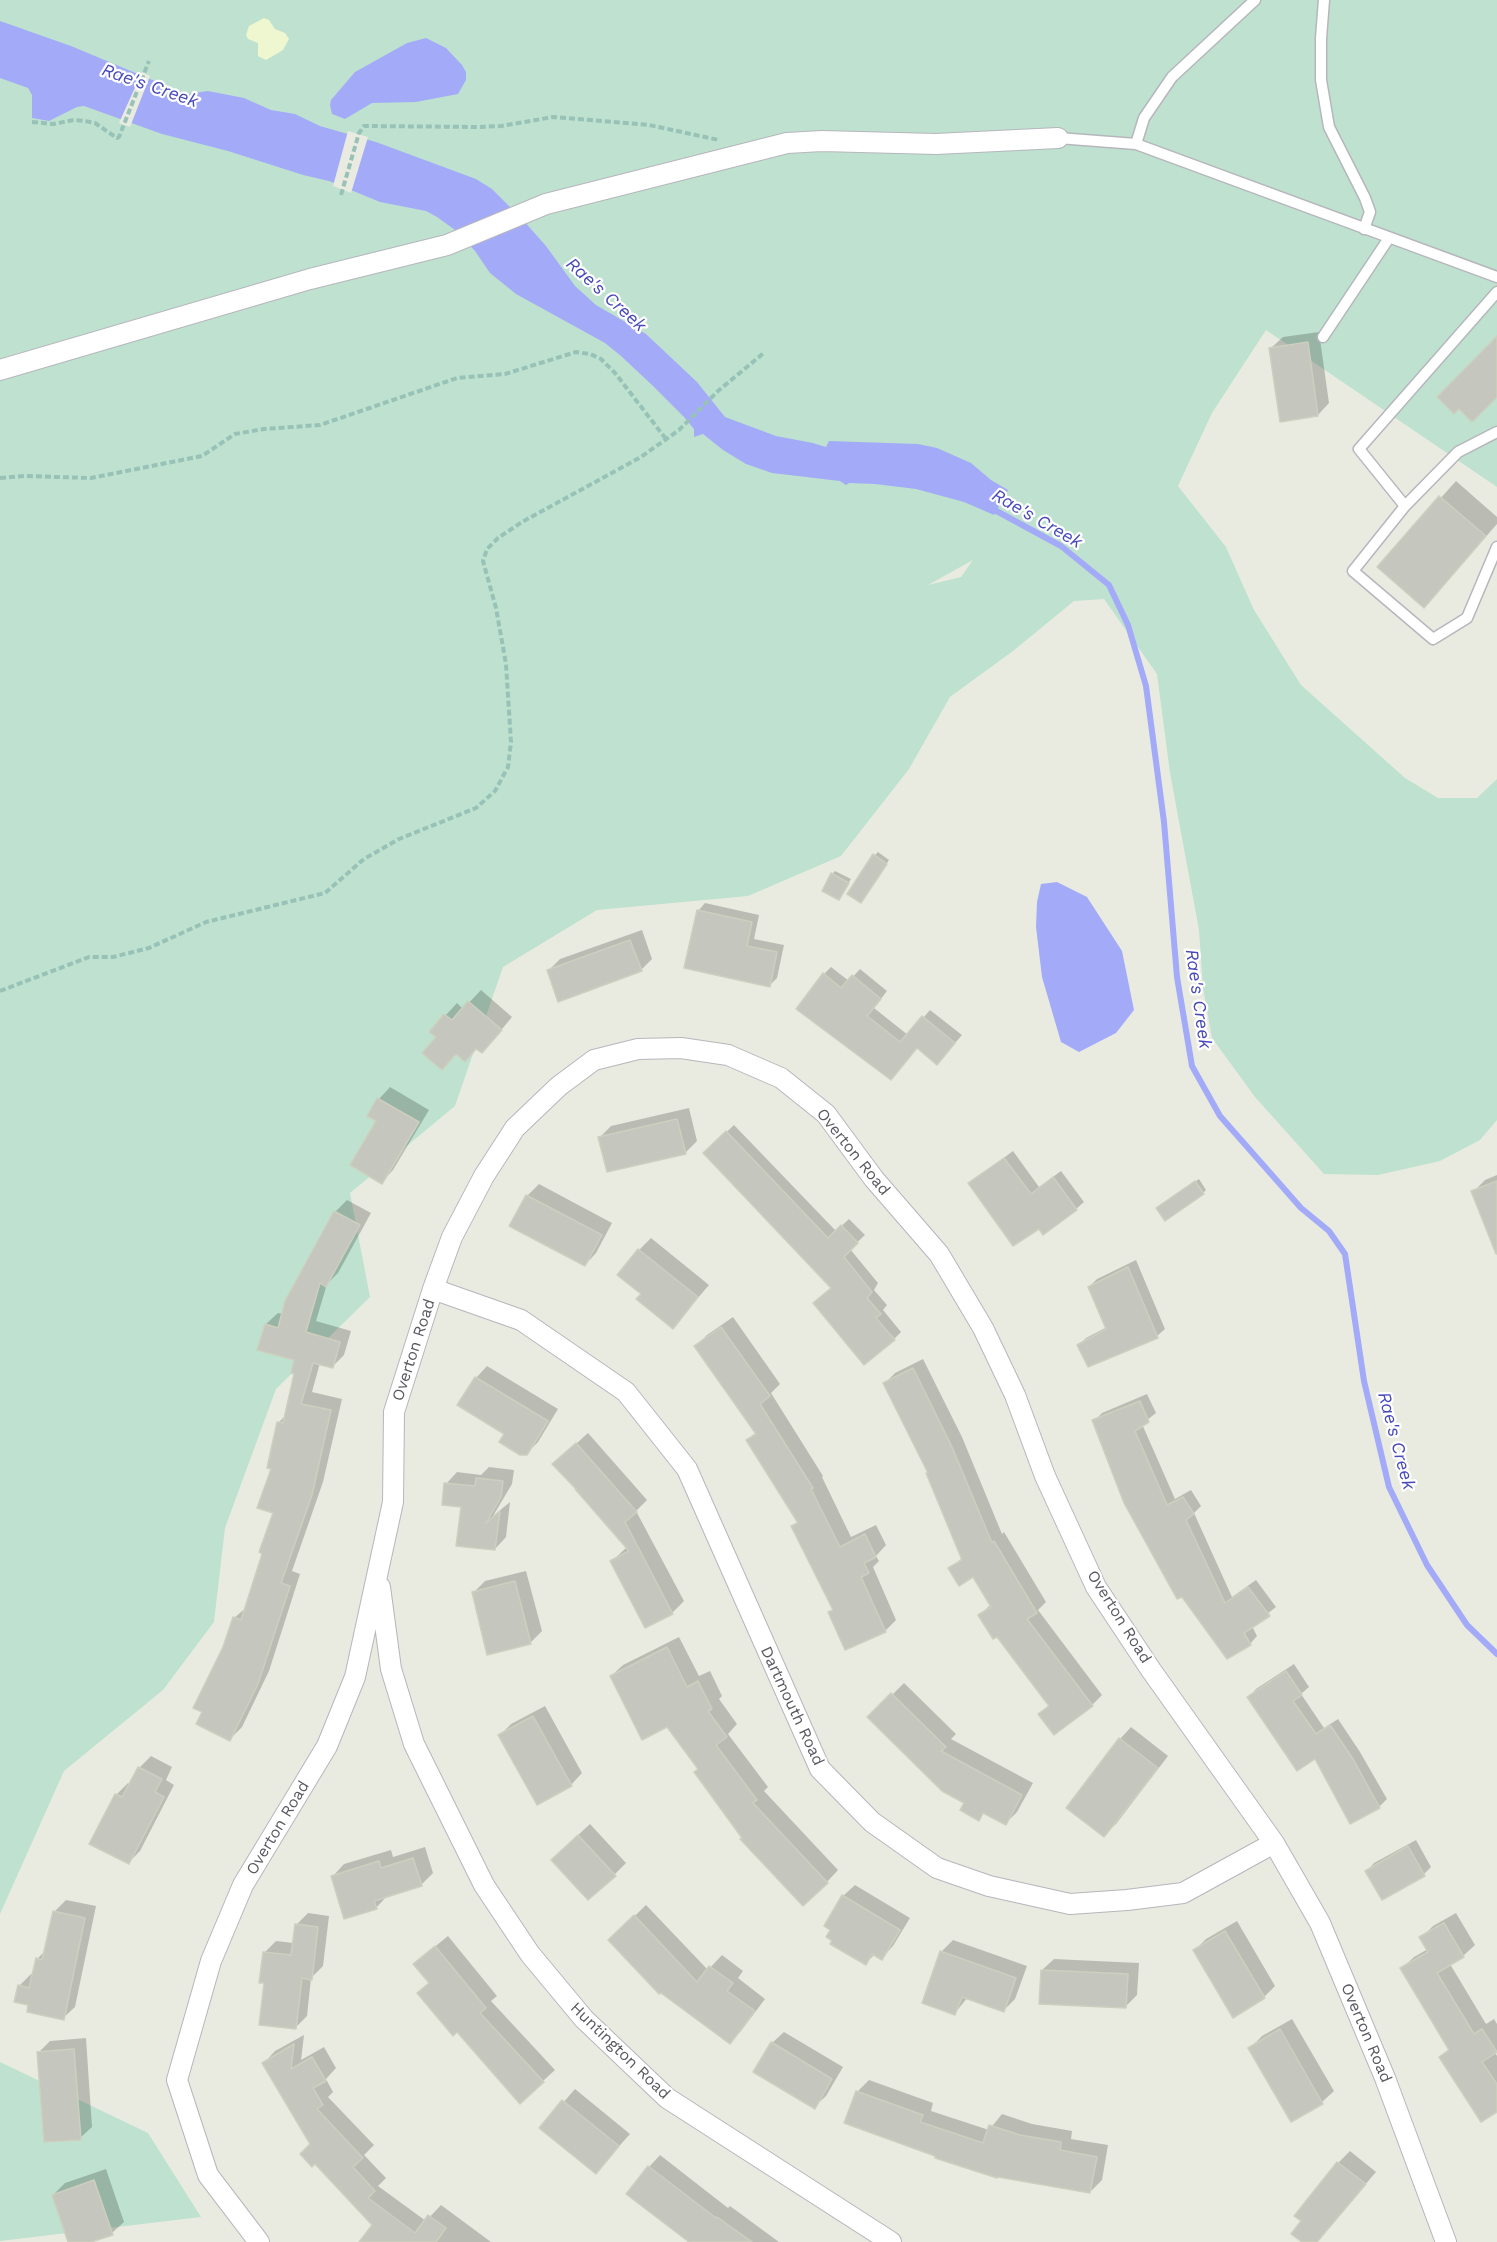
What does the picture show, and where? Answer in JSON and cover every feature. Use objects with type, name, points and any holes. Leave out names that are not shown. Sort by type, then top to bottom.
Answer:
[{"type":"street","points":[[0,370],[310,279],[447,245],[546,204],[803,141],[936,144],[1058,138]]},
{"type":"street","name":"Overton Road","points":[[259,2242],[208,2175],[177,2080],[211,1961],[243,1886],[327,1746],[355,1677],[393,1502],[394,1412],[433,1289],[452,1237],[484,1176],[515,1128],[559,1086],[594,1060],[638,1049],[681,1048],[728,1055],[781,1078],[826,1114],[874,1179],[939,1254],[983,1328],[1015,1395],[1045,1476],[1096,1587],[1151,1670],[1274,1843],[1324,1933],[1389,2089],[1446,2242]]},
{"type":"street","name":"Dartmouth Road","points":[[433,1289],[521,1320],[626,1392],[687,1469],[820,1769],[872,1821],[937,1868],[989,1886],[1070,1904],[1116,1901],[1183,1893],[1274,1843]]},
{"type":"street","name":"Huntington Road","points":[[378,1573],[391,1669],[414,1744],[484,1885],[530,1954],[584,2019],[666,2098],[891,2242]]},
{"type":"lane","points":[[1136,144],[1144,118],[1172,77],[1255,0]]},
{"type":"lane","points":[[1324,0],[1320,38],[1321,80],[1329,127],[1370,212],[1365,229]]},
{"type":"lane","points":[[1058,138],[1136,144],[1497,277]]},
{"type":"lane","points":[[1323,337],[1389,238]]},
{"type":"lane","points":[[1405,506],[1359,449],[1496,295]]},
{"type":"lane","points":[[1497,432],[1458,452],[1405,506],[1353,571],[1433,639],[1467,618],[1497,547]]},
{"type":"path","points":[[32,122],[53,124],[85,120],[119,137],[149,61]]},
{"type":"path","points":[[341,195],[359,133],[364,126],[490,127],[553,117],[649,125],[700,134],[759,151]]},
{"type":"path","points":[[0,478],[91,478],[202,456],[235,434],[264,429],[320,425],[457,378],[505,374],[576,352],[590,354],[601,359],[615,373],[666,440]]},
{"type":"path","points":[[0,991],[89,957],[112,957],[149,948],[206,922],[325,893],[364,859],[399,839],[476,808],[495,791],[508,767],[512,742],[506,664],[496,608],[483,561],[487,549],[498,538],[522,522],[641,457],[666,440],[686,424],[718,391],[765,352]]},
{"type":"shaded area","points":[[0,0],[1497,0],[1497,487],[1266,330],[1212,413],[1178,486],[1226,547],[1254,610],[1301,685],[1405,778],[1438,798],[1477,798],[1497,779],[1497,1120],[1480,1140],[1440,1161],[1378,1175],[1324,1174],[1255,1097],[1212,1038],[1203,988],[1199,930],[1170,773],[1157,674],[1104,599],[1074,601],[1013,651],[950,697],[909,769],[841,856],[748,896],[597,910],[503,967],[455,1106],[350,1193],[370,1297],[276,1389],[225,1528],[214,1622],[163,1690],[64,1771],[0,1914]],"holes":[[[973,560],[961,577],[928,585]]]},
{"type":"shaded area","points":[[0,2062],[148,2133],[201,2217],[0,2241]]},
{"type":"sand","points":[[264,18],[269,20],[275,29],[285,33],[289,39],[283,50],[266,60],[258,56],[258,43],[248,39],[246,35],[249,26]]},
{"type":"water","points":[[0,21],[71,46],[186,94],[208,91],[244,98],[271,110],[295,114],[320,126],[376,142],[476,179],[492,189],[523,220],[546,246],[575,286],[596,305],[646,334],[697,382],[725,417],[776,436],[826,447],[829,441],[918,444],[937,448],[971,463],[991,480],[1008,490],[994,515],[964,502],[916,489],[875,484],[849,483],[846,485],[840,481],[772,473],[746,464],[703,434],[694,437],[694,429],[684,417],[621,356],[605,343],[516,294],[490,273],[475,251],[455,230],[426,211],[380,202],[329,181],[162,134],[84,106],[77,107],[49,121],[32,118],[32,95],[28,88],[0,78]]},
{"type":"water","points":[[426,38],[446,48],[466,72],[466,80],[458,94],[416,102],[372,103],[345,119],[332,114],[331,100],[355,72],[407,43]]},
{"type":"water","points":[[1057,882],[1087,897],[1122,951],[1134,1010],[1116,1033],[1079,1052],[1061,1042],[1042,977],[1036,927],[1037,902],[1041,884]]},
{"type":"pier","points":[[142,72],[150,76],[130,127],[119,123]]},
{"type":"pier","points":[[348,131],[368,137],[351,193],[333,186]]},
{"type":"building","points":[[1497,336],[1497,397],[1472,422],[1459,409],[1454,414],[1437,397]]},
{"type":"building","points":[[1308,342],[1318,416],[1280,422],[1269,348]]},
{"type":"building","points":[[1439,496],[1486,536],[1424,608],[1377,567]]},
{"type":"building","points":[[873,854],[887,864],[861,903],[847,894]]},
{"type":"building","points":[[831,873],[849,883],[839,900],[822,891]]},
{"type":"building","points":[[697,910],[752,922],[747,946],[777,952],[770,987],[684,968]]},
{"type":"building","points":[[630,940],[642,971],[558,1002],[547,970]]},
{"type":"building","points":[[823,973],[841,988],[852,975],[881,999],[867,1016],[900,1042],[922,1016],[955,1043],[937,1065],[917,1048],[891,1080],[796,1009]]},
{"type":"building","points":[[468,1001],[502,1030],[482,1053],[476,1049],[465,1062],[456,1054],[442,1070],[422,1053],[436,1037],[429,1032],[444,1014],[452,1020]]},
{"type":"building","points":[[377,1098],[419,1122],[382,1184],[350,1165],[376,1121],[367,1116]]},
{"type":"building","points":[[677,1119],[686,1154],[607,1172],[598,1137]]},
{"type":"building","points":[[726,1131],[828,1238],[841,1225],[858,1243],[844,1257],[872,1292],[867,1298],[881,1314],[876,1318],[895,1340],[864,1365],[813,1303],[831,1288],[703,1153]]},
{"type":"building","points":[[1004,1158],[1031,1194],[1053,1177],[1077,1210],[1043,1235],[1039,1229],[1013,1246],[968,1183]]},
{"type":"building","points":[[1195,1181],[1204,1194],[1165,1221],[1156,1208]]},
{"type":"building","points":[[1497,1181],[1497,1254],[1496,1254],[1471,1191]]},
{"type":"building","points":[[526,1195],[602,1235],[585,1266],[509,1226]]},
{"type":"building","points":[[334,1211],[360,1225],[326,1287],[320,1283],[306,1332],[340,1342],[333,1368],[313,1363],[301,1404],[331,1410],[312,1495],[281,1583],[290,1586],[258,1684],[230,1741],[196,1724],[202,1712],[193,1708],[223,1647],[233,1617],[241,1620],[262,1554],[259,1552],[273,1513],[257,1508],[271,1469],[267,1468],[277,1422],[283,1423],[294,1374],[291,1373],[294,1360],[257,1350],[265,1324],[278,1328],[285,1301]]},
{"type":"building","points":[[638,1249],[698,1297],[673,1329],[636,1299],[641,1294],[617,1275]]},
{"type":"building","points":[[1128,1267],[1158,1338],[1088,1367],[1077,1345],[1106,1329],[1088,1287]]},
{"type":"building","points":[[721,1327],[770,1396],[760,1404],[813,1488],[811,1489],[840,1547],[865,1534],[876,1557],[864,1563],[869,1573],[861,1577],[886,1632],[845,1650],[828,1612],[833,1610],[791,1526],[798,1523],[746,1440],[756,1434],[694,1346]]},
{"type":"building","points":[[913,1368],[952,1447],[992,1543],[994,1541],[1037,1613],[1027,1619],[1093,1706],[1054,1735],[1038,1714],[1049,1706],[997,1637],[993,1639],[978,1615],[991,1607],[973,1577],[959,1586],[948,1568],[962,1560],[926,1473],[928,1473],[883,1383]]},
{"type":"building","points":[[475,1377],[548,1421],[527,1455],[520,1455],[499,1442],[504,1434],[457,1405]]},
{"type":"building","points":[[1140,1401],[1149,1422],[1135,1431],[1167,1505],[1183,1497],[1194,1514],[1186,1520],[1225,1603],[1248,1587],[1270,1616],[1244,1633],[1251,1645],[1227,1659],[1182,1597],[1177,1599],[1124,1503],[1092,1420]]},
{"type":"building","points":[[576,1443],[637,1512],[625,1522],[673,1614],[645,1628],[610,1561],[629,1551],[552,1464]]},
{"type":"building","points":[[476,1478],[503,1481],[501,1497],[486,1523],[500,1511],[495,1550],[456,1546],[461,1507],[442,1505],[444,1483],[475,1486]]},
{"type":"building","points":[[515,1581],[531,1644],[487,1655],[472,1592]]},
{"type":"building","points":[[667,1647],[687,1687],[698,1681],[712,1709],[708,1711],[727,1737],[716,1745],[757,1800],[753,1803],[828,1883],[803,1906],[740,1839],[742,1838],[694,1772],[698,1769],[667,1727],[642,1740],[610,1676]]},
{"type":"building","points":[[1286,1671],[1302,1695],[1293,1701],[1316,1734],[1330,1725],[1353,1759],[1380,1808],[1350,1824],[1315,1759],[1297,1771],[1247,1697]]},
{"type":"building","points":[[891,1693],[946,1747],[941,1751],[1022,1795],[1006,1825],[983,1813],[979,1821],[960,1810],[964,1803],[942,1791],[867,1717]]},
{"type":"building","points":[[533,1716],[572,1786],[537,1805],[498,1735]]},
{"type":"building","points":[[1119,1738],[1158,1768],[1104,1837],[1066,1808]]},
{"type":"building","points":[[138,1767],[162,1779],[155,1792],[164,1797],[129,1864],[89,1844],[115,1794],[122,1797]]},
{"type":"building","points":[[578,1835],[616,1876],[588,1900],[551,1860]]},
{"type":"building","points":[[1408,1846],[1425,1876],[1382,1900],[1365,1871]]},
{"type":"building","points":[[413,1858],[422,1886],[374,1901],[377,1909],[344,1919],[331,1876],[379,1861],[381,1868]]},
{"type":"building","points":[[842,1895],[900,1930],[882,1960],[872,1954],[866,1965],[830,1944],[832,1941],[826,1937],[830,1930],[824,1926]]},
{"type":"building","points":[[53,1911],[85,1918],[64,2020],[27,2012],[28,2005],[14,2002],[18,1985],[29,1988],[36,1958],[42,1960]]},
{"type":"building","points":[[634,1915],[697,1982],[709,1966],[733,1983],[727,1991],[755,2011],[730,2044],[661,1993],[659,1994],[608,1940]]},
{"type":"building","points":[[1444,1923],[1464,1957],[1437,1973],[1474,2034],[1482,2029],[1497,2052],[1482,2062],[1497,2084],[1497,2112],[1481,2122],[1439,2057],[1449,2050],[1400,1968],[1428,1952],[1419,1937]]},
{"type":"building","points":[[295,1924],[318,1927],[312,1980],[302,1978],[296,2029],[259,2025],[264,1983],[259,1983],[263,1952],[291,1955]]},
{"type":"building","points":[[1225,1931],[1265,1998],[1233,2018],[1193,1950]]},
{"type":"building","points":[[435,1946],[486,2008],[480,2013],[544,2082],[520,2104],[457,2032],[453,2036],[417,1993],[429,1983],[413,1964]]},
{"type":"building","points":[[940,1951],[1016,1978],[1004,2012],[962,1997],[955,2015],[922,2003]]},
{"type":"building","points":[[1041,1970],[1128,1974],[1126,2008],[1039,2004]]},
{"type":"building","points":[[1280,2029],[1323,2104],[1291,2122],[1248,2048]]},
{"type":"building","points":[[771,2042],[832,2079],[815,2109],[753,2072]]},
{"type":"building","points":[[294,2044],[291,2069],[312,2057],[326,2081],[313,2088],[323,2105],[317,2109],[363,2158],[353,2167],[375,2191],[368,2198],[415,2233],[428,2215],[446,2228],[436,2242],[359,2242],[372,2225],[315,2164],[312,2167],[300,2154],[310,2144],[262,2063]]},
{"type":"building","points":[[74,2049],[81,2140],[44,2142],[37,2052]]},
{"type":"building","points":[[856,2091],[923,2115],[920,2122],[983,2143],[989,2125],[1020,2135],[1061,2142],[1060,2150],[1097,2157],[1090,2193],[997,2178],[935,2158],[935,2156],[844,2123]]},
{"type":"building","points":[[562,2100],[619,2146],[596,2174],[539,2128]]},
{"type":"building","points":[[1337,2162],[1366,2184],[1317,2242],[1302,2242],[1291,2234],[1301,2221],[1294,2216]]},
{"type":"building","points":[[648,2166],[716,2218],[752,2242],[689,2242],[626,2194]]},
{"type":"building","points":[[94,2180],[113,2235],[91,2242],[68,2242],[52,2195]]},
{"type":"waterway","name":"Rae's Creek","points":[[991,508],[1061,546],[1109,585],[1128,625],[1146,686],[1164,822],[1177,977],[1192,1066],[1220,1116],[1301,1208],[1329,1231],[1345,1254],[1364,1381],[1389,1487],[1427,1565],[1467,1625],[1497,1654]]}]
